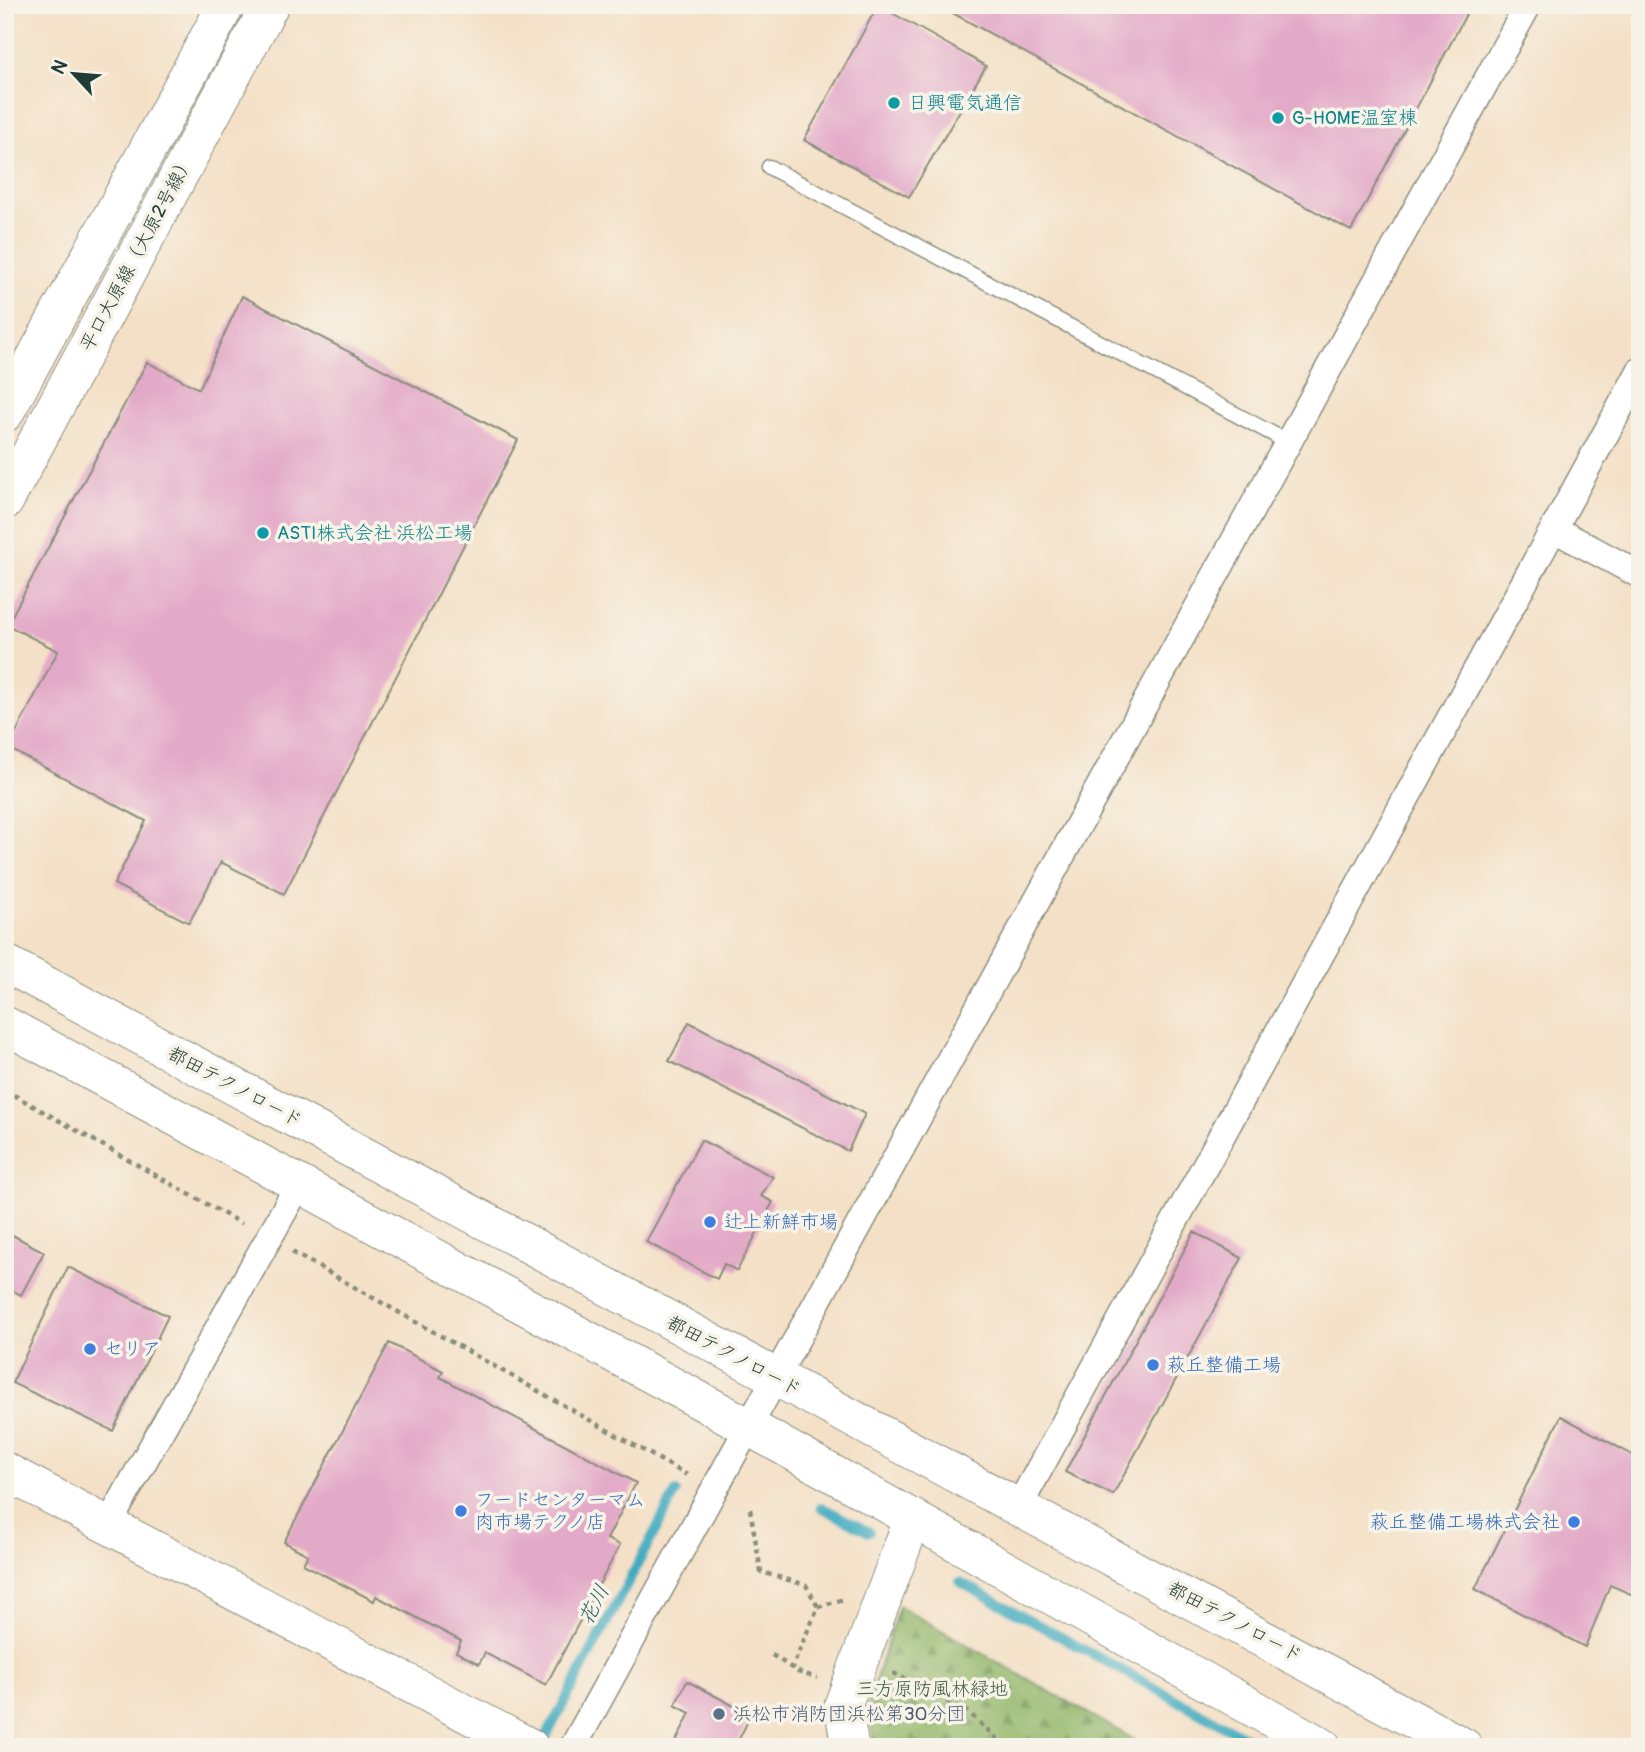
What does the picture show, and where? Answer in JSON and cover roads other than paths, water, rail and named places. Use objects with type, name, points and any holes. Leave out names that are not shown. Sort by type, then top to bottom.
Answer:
[{"type":"street","name":"平口大原線（大原2号線）","points":[[5,413],[226,5]]},
{"type":"street","name":"平口大原線（大原2号線）","points":[[5,501],[270,5]]},
{"type":"street","points":[[573,1747],[773,1377],[1528,5]]},
{"type":"street","points":[[1019,1506],[1640,371]]},
{"type":"street","points":[[1554,529],[1640,575]]},
{"type":"street","name":"都田テクノロード","points":[[5,963],[1464,1747]]},
{"type":"street","points":[[5,1024],[298,1186],[747,1426],[1323,1747]]},
{"type":"street","points":[[107,1527],[298,1186]]},
{"type":"street","points":[[5,1471],[107,1527],[530,1747]]},
{"type":"street","points":[[850,1747],[843,1705],[913,1518]]},
{"type":"lane","points":[[769,167],[1288,442]]},
{"type":"waterway","name":"花川","points":[[547,1735],[676,1492]]},
{"type":"waterway","points":[[821,1507],[869,1532]]},
{"type":"waterway","points":[[960,1582],[1263,1747]]},
{"type":"place","name":"日興電気通信","points":[[894,103]]},
{"type":"place","name":"G-HOME温室棟","points":[[1278,118]]},
{"type":"place","name":"ASTI株式会社 浜松工場","points":[[263,533]]},
{"type":"place","name":"辻上新鮮市場","points":[[710,1222]]},
{"type":"place","name":"セリア","points":[[90,1349]]},
{"type":"place","name":"萩丘整備工場","points":[[1153,1365]]},
{"type":"place","name":"フードセンターマム 肉市場テクノ店","points":[[461,1511]]},
{"type":"place","name":"萩丘整備工場株式会社","points":[[1574,1522]]},
{"type":"place","name":"浜松市消防団浜松第30分団","points":[[719,1714]]},
{"type":"park label","name":"三方原防風林緑地","points":[[932,1689]]}]
